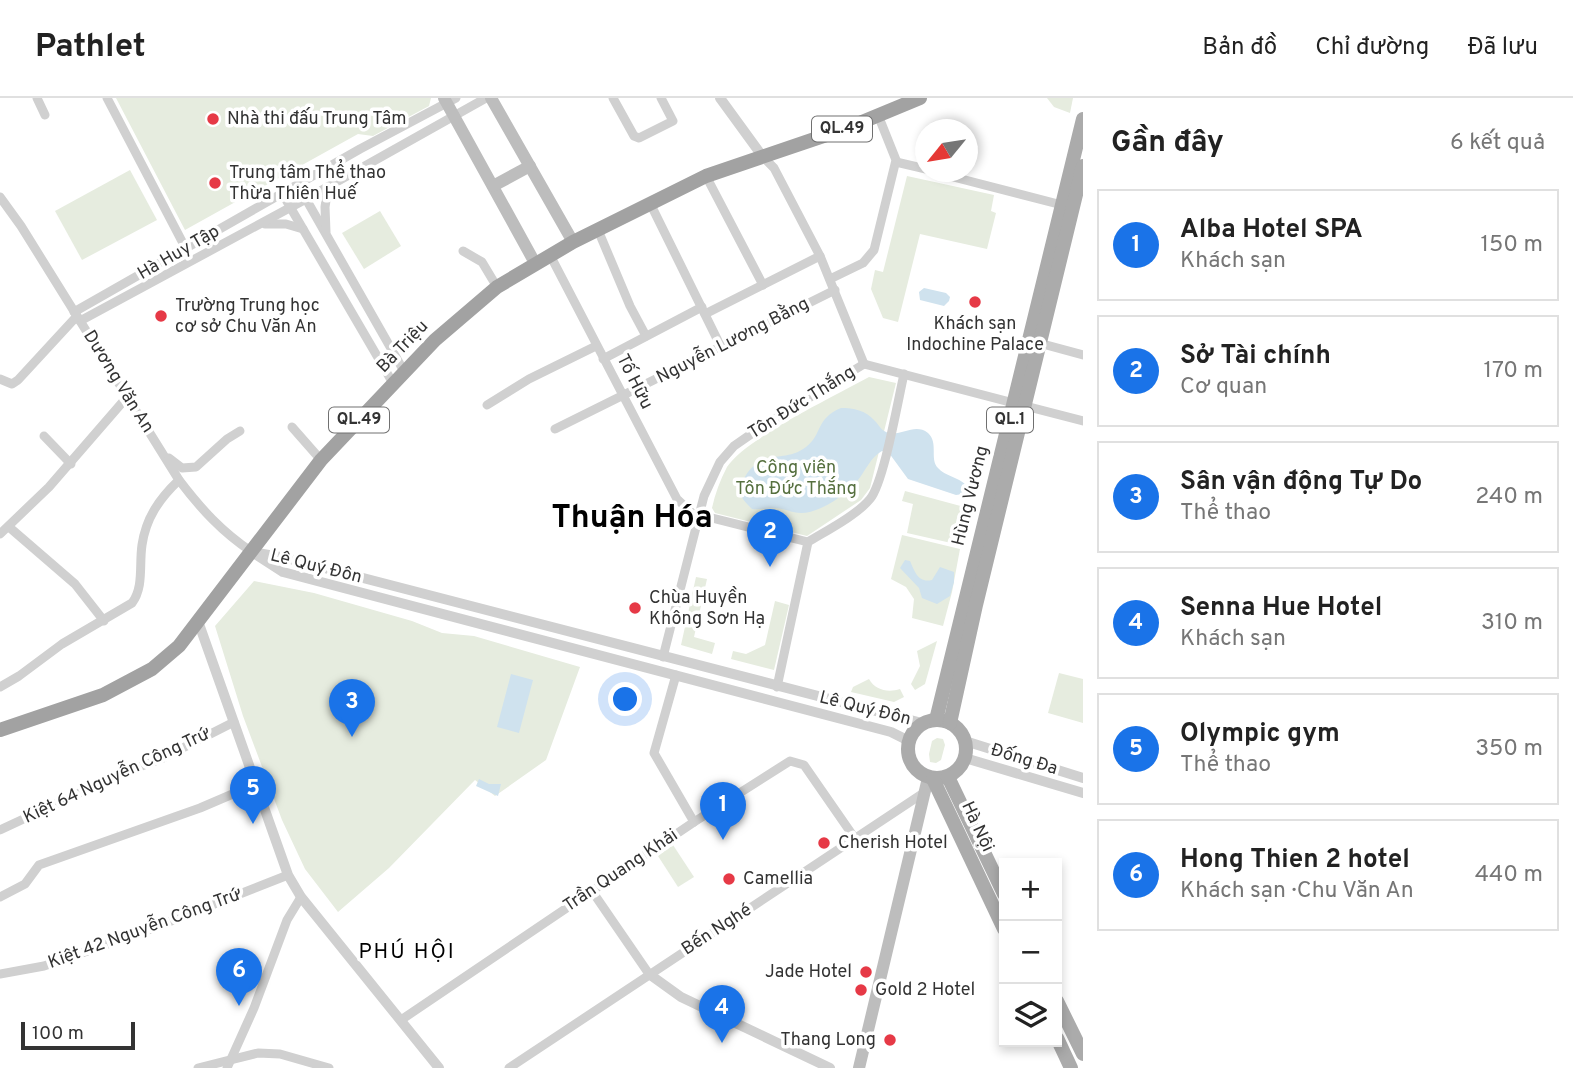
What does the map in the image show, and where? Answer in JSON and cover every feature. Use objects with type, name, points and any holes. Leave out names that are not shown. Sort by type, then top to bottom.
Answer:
[{"type":"highway","name":"Bà Triệu","points":[[0,730],[103,695],[133,681],[180,646],[321,460],[452,324],[497,287],[573,242],[706,176],[878,116],[920,98]]},
{"type":"main road","points":[[489,98],[573,242]]},
{"type":"main road","points":[[449,100],[454,115],[535,263]]},
{"type":"main road","name":"Hùng Vương","points":[[936,722],[1019,405],[1083,119]]},
{"type":"main road","points":[[493,186],[530,166]]},
{"type":"main road","name":"Hùng Vương","points":[[1019,405],[1039,343],[1083,166]]},
{"type":"main road","points":[[929,783],[948,777],[962,766],[965,758],[965,741],[962,734],[936,722]]},
{"type":"main road","name":"QL.1","points":[[909,741],[912,734],[936,722]]},
{"type":"main road","points":[[909,741],[908,756],[911,763],[929,783]]},
{"type":"main road","name":"Hà Nội","points":[[948,777],[999,884]]},
{"type":"main road","points":[[859,1068],[929,783]]},
{"type":"main road","name":"Hà Nội","points":[[929,783],[1000,921]]},
{"type":"main road","points":[[1062,1011],[1083,1054]]},
{"type":"main road","points":[[1061,1047],[1071,1068]]},
{"type":"street","points":[[37,98],[45,115]]},
{"type":"street","points":[[107,98],[186,249]]},
{"type":"street","name":"Hà Huy Tập","points":[[77,316],[150,283],[224,244],[489,98]]},
{"type":"street","points":[[613,98],[634,136],[639,138],[673,121],[661,98]]},
{"type":"street","points":[[720,98],[763,157]]},
{"type":"street","name":"Hà Huy Tập","points":[[77,316],[144,272],[449,100]]},
{"type":"street","points":[[830,279],[863,263],[874,250],[896,162],[892,146],[878,116]]},
{"type":"street","name":"Tôn Đức Thắng","points":[[663,657],[708,484],[720,462],[734,446],[864,365],[820,256],[774,168],[763,157]]},
{"type":"street","points":[[896,162],[915,166]]},
{"type":"street","points":[[706,176],[763,285]]},
{"type":"street","points":[[973,182],[1062,205]]},
{"type":"street","points":[[298,185],[405,373]]},
{"type":"street","points":[[326,237],[325,207],[328,187]]},
{"type":"street","points":[[282,193],[394,385]]},
{"type":"street","name":"Dương Văn An","points":[[0,197],[179,480],[203,512],[228,536],[252,552]]},
{"type":"street","points":[[650,203],[721,347]]},
{"type":"street","points":[[260,224],[286,224],[304,229]]},
{"type":"street","points":[[218,230],[224,244]]},
{"type":"street","points":[[598,230],[630,306],[646,336]]},
{"type":"street","points":[[463,251],[482,262],[497,287]]},
{"type":"street","name":"Tố Hữu","points":[[550,255],[680,504],[699,515]]},
{"type":"street","points":[[603,359],[646,336],[763,285],[820,256]]},
{"type":"street","points":[[144,272],[150,283]]},
{"type":"street","name":"Nguyễn Lương Bằng","points":[[555,429],[835,290]]},
{"type":"street","points":[[0,379],[12,384],[18,380],[77,316]]},
{"type":"street","points":[[1039,343],[1083,355]]},
{"type":"street","points":[[486,405],[529,379],[596,346]]},
{"type":"street","points":[[864,365],[1083,421]]},
{"type":"street","points":[[777,687],[808,542],[868,501],[878,483],[904,374]]},
{"type":"street","points":[[0,534],[71,464],[127,397]]},
{"type":"street","points":[[292,428],[321,460]]},
{"type":"street","points":[[158,447],[182,468],[196,467],[226,439],[240,431]]},
{"type":"street","points":[[44,436],[71,464]]},
{"type":"street","points":[[0,687],[62,644],[122,610],[139,593],[142,544],[151,513],[164,494],[179,480]]},
{"type":"street","points":[[699,515],[808,542]]},
{"type":"street","points":[[9,527],[75,584],[104,621]]},
{"type":"street","name":"Lê Quý Đôn","points":[[252,552],[285,558],[837,702],[936,722]]},
{"type":"street","name":"Lê Quý Đôn","points":[[252,552],[283,572],[891,732],[909,741]]},
{"type":"street","points":[[444,615],[447,600]]},
{"type":"street","points":[[199,624],[288,875],[301,897],[439,1068]]},
{"type":"street","points":[[660,671],[663,657]]},
{"type":"street","points":[[676,675],[654,753],[694,822]]},
{"type":"street","points":[[833,717],[837,702]]},
{"type":"street","name":"Kiệt 64 Nguyễn Công Trứ","points":[[0,830],[120,774],[163,758],[234,722]]},
{"type":"street","name":"Đống Đa","points":[[965,741],[1083,778]]},
{"type":"street","name":"Đống Đa","points":[[965,758],[1083,793]]},
{"type":"street","name":"Trần Quang Khải","points":[[401,1020],[694,822],[790,761],[804,765],[856,839]]},
{"type":"street","name":"Bến Nghé","points":[[509,1068],[856,839],[929,783]]},
{"type":"street","points":[[0,897],[25,884],[39,865],[200,808],[256,784]]},
{"type":"street","name":"Kiệt 42 Nguyễn Công Trứ","points":[[0,974],[44,966],[144,932],[288,875]]},
{"type":"street","points":[[592,891],[649,974],[681,997],[830,1068]]},
{"type":"street","points":[[229,1063],[254,1009],[287,920],[301,897]]},
{"type":"street","points":[[198,1068],[229,1063],[258,1052],[279,1054],[329,1068]]},
{"type":"green space","name":"Trung tâm Thể thao Thừa Thiên Huế","points":[[116,98],[431,98],[429,106],[373,136],[358,134],[185,230]]},
{"type":"green space","points":[[1047,98],[1073,98],[1070,113],[1054,107]]},
{"type":"green space","points":[[130,170],[157,220],[82,260],[55,211]]},
{"type":"green space","points":[[907,176],[915,178],[915,182],[934,182],[994,195],[991,211],[996,213],[987,249],[920,234],[898,322],[883,318],[871,289],[875,270],[883,272]]},
{"type":"green space","points":[[380,211],[401,246],[364,269],[342,233]]},
{"type":"green space","name":"Công viên Tôn Đức Thắng","points":[[869,377],[896,383],[870,488],[861,500],[807,536],[715,513],[712,508],[716,492],[727,467],[737,456],[771,431]]},
{"type":"green space","points":[[905,491],[968,508],[960,545],[907,533],[913,504],[902,501]]},
{"type":"green space","points":[[902,535],[960,549],[943,626],[912,618],[914,599],[906,587],[891,579]]},
{"type":"green space","points":[[696,577],[707,579],[694,637],[715,643],[712,654],[681,645]]},
{"type":"green space","points":[[254,581],[314,593],[412,621],[442,633],[474,636],[580,667],[546,760],[495,796],[475,780],[389,868],[338,912],[305,869],[282,820],[243,716],[215,626]]},
{"type":"green space","points":[[775,601],[789,605],[774,670],[731,659],[733,651],[746,654],[765,645]]},
{"type":"green space","points":[[937,641],[925,684],[915,690],[911,684],[920,666],[917,651]]},
{"type":"green space","points":[[1059,673],[1083,679],[1083,723],[1048,713]]},
{"type":"green space","points":[[869,679],[882,690],[900,689],[904,697],[894,702],[851,692],[853,687]]},
{"type":"green space","points":[[943,739],[945,745],[941,760],[936,763],[930,762],[929,754],[932,741]]},
{"type":"green space","points":[[673,845],[694,877],[678,887],[658,856]]},
{"type":"water","points":[[924,288],[946,293],[950,297],[949,301],[944,306],[920,300],[919,292]]},
{"type":"water","points":[[841,408],[863,412],[886,432],[918,429],[928,433],[933,441],[935,464],[941,471],[966,485],[966,490],[963,494],[956,495],[908,479],[889,453],[882,451],[853,486],[824,507],[801,513],[777,508],[752,509],[740,494],[742,482],[749,471],[764,459],[789,455],[806,447],[827,417]]},
{"type":"water","points":[[905,560],[910,561],[923,580],[932,580],[940,567],[954,572],[950,596],[937,604],[922,598],[919,588],[900,568]]},
{"type":"water","points":[[511,674],[533,680],[519,733],[497,727]]},
{"type":"water","points":[[479,779],[489,784],[501,784],[498,796],[476,786]]},
{"type":"place","name":"Nhà thi đấu Trung Tâm","points":[[213,119]]},
{"type":"place","name":"Trung tâm Thể thao Thừa Thiên Huế","points":[[215,183]]},
{"type":"place","name":"Khách sạn Indochine Palace","points":[[975,302]]},
{"type":"place","name":"Trường Trung học cơ sở Chu Văn An","points":[[161,316]]},
{"type":"place","name":"Sở Tài chính","points":[[770,567]]},
{"type":"place","name":"Chùa Huyền Không Sơn Hạ","points":[[635,608]]},
{"type":"place","name":"Sân vận động Tự Do","points":[[352,737]]},
{"type":"place","name":"Olympic gym","points":[[253,824]]},
{"type":"place","name":"Alba Hotel SPA","points":[[723,840]]},
{"type":"place","name":"Cherish Hotel","points":[[824,843]]},
{"type":"place","name":"Camellia","points":[[729,879]]},
{"type":"place","name":"Jade Hotel","points":[[866,972]]},
{"type":"place","name":"Gold 2 Hotel","points":[[861,990]]},
{"type":"place","name":"Hong Thien 2 hotel","points":[[239,1006]]},
{"type":"place","name":"Thang Long","points":[[890,1040]]},
{"type":"place","name":"Senna Hue Hotel","points":[[722,1043]]},
{"type":"district","name":"Thuận Hóa","points":[[632,519]]},
{"type":"district","name":"PHÚ HỘI","points":[[407,952]]}]
